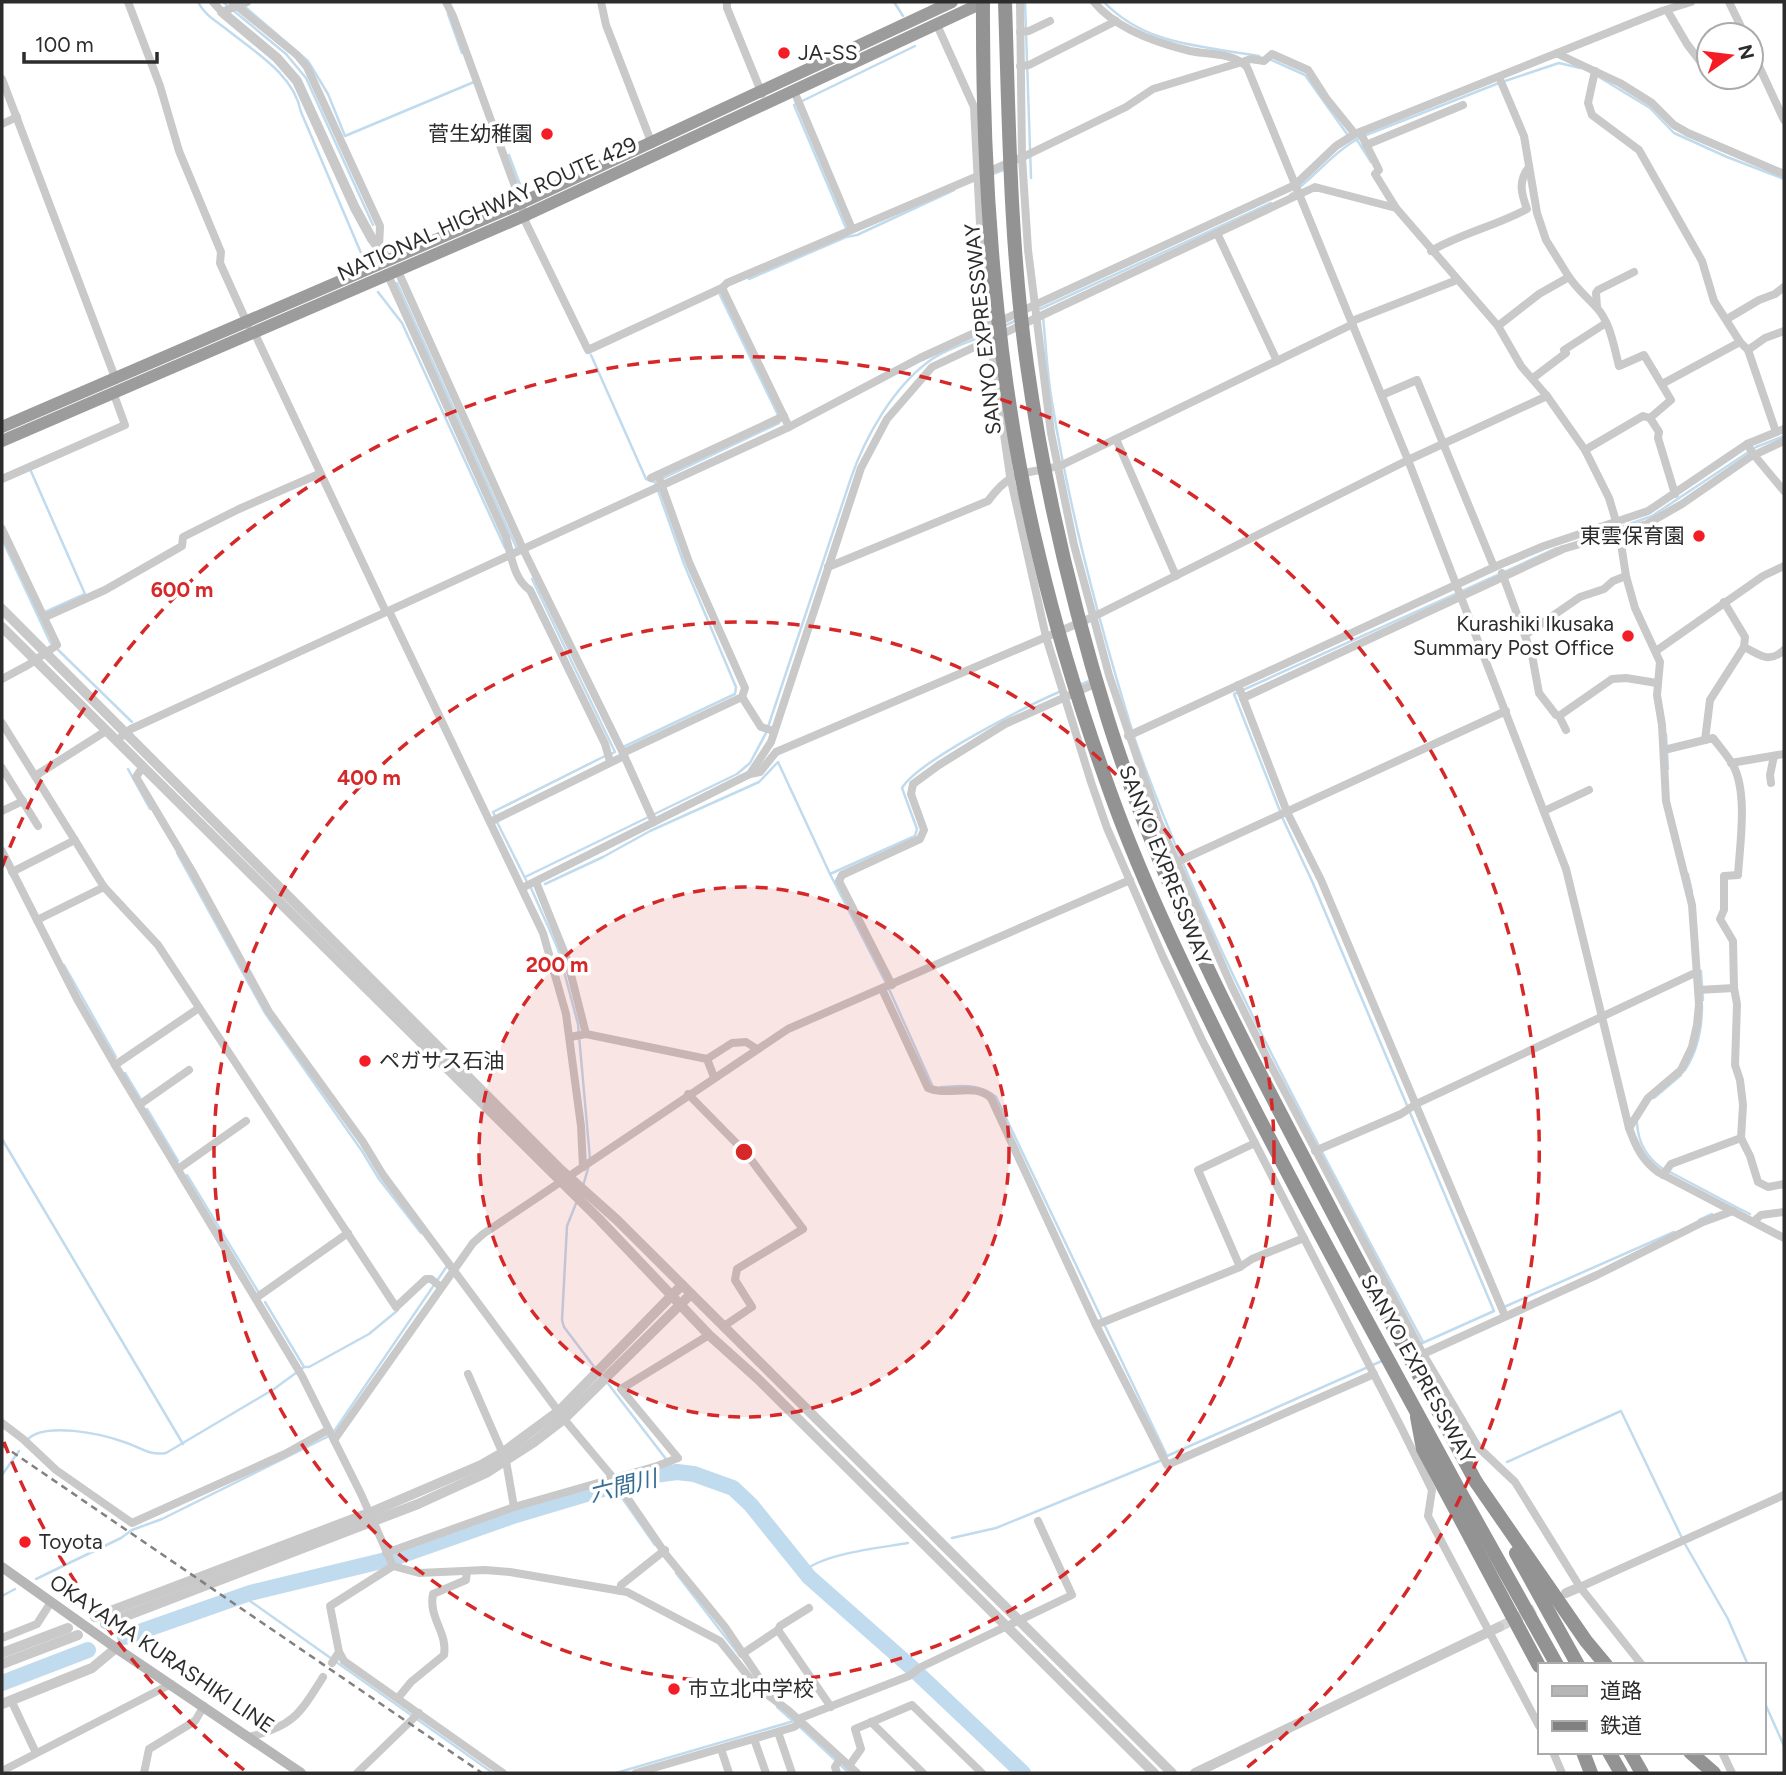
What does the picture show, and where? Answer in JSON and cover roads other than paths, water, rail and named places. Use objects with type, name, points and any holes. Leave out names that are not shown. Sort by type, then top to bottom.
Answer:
[{"type":"highway","name":"NATIONAL HIGHWAY ROUTE 429","points":[[2,442],[116,387],[524,216],[952,2]]},
{"type":"highway","name":"NATIONAL HIGHWAY ROUTE 429","points":[[764,98],[797,99],[983,2]]},
{"type":"highway","name":"SANYO EXPRESSWAY","points":[[983,2],[992,237],[1005,367],[1019,459],[1038,555],[1088,727],[1142,873],[1187,974],[1303,1202],[1416,1411],[1454,1493],[1556,1663]]},
{"type":"highway","name":"SANYO EXPRESSWAY","points":[[1005,2],[1014,235],[1027,362],[1041,453],[1062,550],[1109,722],[1163,868],[1211,976],[1268,1091],[1476,1482],[1577,1663]]},
{"type":"highway","name":"NATIONAL HIGHWAY ROUTE 429","points":[[251,329],[388,260],[654,149]]},
{"type":"highway","name":"NATIONAL HIGHWAY ROUTE 429","points":[[2,427],[116,387]]},
{"type":"highway","points":[[1476,1482],[1586,1641],[1604,1663]]},
{"type":"highway","points":[[1454,1493],[1538,1664]]},
{"type":"highway","points":[[1584,1754],[1591,1773]]},
{"type":"highway","points":[[1610,1754],[1621,1773]]},
{"type":"highway","points":[[1631,1754],[1642,1773]]},
{"type":"highway","points":[[1692,1754],[1714,1773]]},
{"type":"main road","name":"OKAYAMA KURASHIKI LINE","points":[[2,1567],[301,1773]]},
{"type":"street","points":[[128,2],[160,86],[179,151],[221,252],[220,263],[387,612],[494,819],[552,960],[578,1035]]},
{"type":"street","points":[[213,2],[235,6],[307,66],[380,226],[379,247]]},
{"type":"street","points":[[446,2],[524,216],[588,350],[724,292]]},
{"type":"street","points":[[601,2],[606,25],[654,149]]},
{"type":"street","points":[[727,2],[727,8],[764,98]]},
{"type":"street","points":[[1020,2],[1024,32],[1028,250],[1045,396],[1109,675],[1180,860],[1238,999],[1420,1347],[1478,1447],[1516,1482],[1580,1587],[1640,1663]]},
{"type":"street","points":[[1094,2],[1116,21],[1136,32],[1172,46],[1231,57],[1247,67],[1408,460],[1566,869],[1629,1128],[1637,1149],[1646,1163],[1784,1238]]},
{"type":"street","points":[[1361,137],[1667,9],[1691,2]]},
{"type":"street","points":[[1729,2],[1738,21]]},
{"type":"street","points":[[235,6],[297,81],[355,208],[388,260],[506,537],[518,552],[524,586],[530,590],[605,744],[608,757]]},
{"type":"street","points":[[1667,9],[1695,54]]},
{"type":"street","points":[[1024,32],[1050,21]]},
{"type":"street","points":[[1024,66],[1116,21]]},
{"type":"street","points":[[937,25],[974,107],[976,175],[990,338],[1010,476],[1046,637],[1099,805],[1202,1040],[1432,1490],[1428,1516],[1538,1724]]},
{"type":"street","points":[[789,427],[781,417],[724,292],[727,283],[1027,155],[1126,107],[1153,89],[1242,62],[1268,59],[1272,54],[1308,70],[1326,97],[1361,137],[1377,172],[1375,174],[1396,208],[1500,326],[1521,366],[1535,377],[1587,450],[1609,498],[1618,528],[1626,576],[1640,622],[1658,649],[1660,662],[1657,683],[1667,749],[1666,801],[1692,905],[1701,990],[1692,1047],[1681,1070],[1648,1098],[1629,1128]]},
{"type":"street","points":[[1558,54],[1652,103],[1674,125],[1688,133],[1784,174]]},
{"type":"street","points":[[1593,74],[1588,103],[1592,115],[1639,150],[1702,261],[1714,301],[1748,350],[1780,430],[1618,528]]},
{"type":"street","points":[[2,79],[116,387],[125,425],[2,479]]},
{"type":"street","points":[[1765,79],[1784,120]]},
{"type":"street","points":[[1500,80],[1524,136],[1546,240],[1569,277],[1585,298],[1597,307],[1606,323],[1619,366],[1644,355],[1671,400],[1650,418]]},
{"type":"street","points":[[797,99],[849,230]]},
{"type":"street","points":[[750,774],[763,757],[861,468],[887,419],[933,367],[1217,233],[1297,190],[1336,146],[1463,105]]},
{"type":"street","points":[[2,124],[17,117]]},
{"type":"street","points":[[1529,167],[1523,176],[1521,191],[1531,217],[1541,224]]},
{"type":"street","points":[[658,482],[789,427],[879,378],[1034,305],[1297,190],[1315,187],[1396,208]]},
{"type":"street","points":[[1433,249],[1527,209]]},
{"type":"street","points":[[1217,233],[1277,361]]},
{"type":"street","points":[[1597,307],[1598,290],[1634,272]]},
{"type":"street","points":[[393,273],[518,552],[622,751],[651,817]]},
{"type":"street","points":[[1500,326],[1539,294],[1569,277]]},
{"type":"street","points":[[828,567],[988,500],[1010,476],[1061,465],[1353,323],[1457,280]]},
{"type":"street","points":[[1727,319],[1784,287]]},
{"type":"street","points":[[1535,377],[1566,353],[1564,349],[1606,323]]},
{"type":"street","points":[[1748,350],[1765,338],[1784,331]]},
{"type":"street","points":[[1662,384],[1740,342]]},
{"type":"street","points":[[1382,395],[1417,380],[1443,445],[1500,570],[1532,654],[1539,692],[1559,716],[1566,730]]},
{"type":"street","points":[[523,888],[651,817],[760,772],[776,752],[1097,615],[1408,460],[1547,396]]},
{"type":"street","points":[[1587,450],[1643,416],[1650,418],[1659,432],[1658,439],[1675,494]]},
{"type":"street","points":[[116,742],[125,733],[518,552],[781,417]]},
{"type":"street","points":[[1116,439],[1176,576]]},
{"type":"street","points":[[1132,734],[1240,692],[1500,570],[1544,546],[1663,516],[1750,450],[1784,441]]},
{"type":"street","points":[[1750,450],[1784,491]]},
{"type":"street","points":[[45,617],[105,590],[182,546],[183,537],[319,474]]},
{"type":"street","points":[[494,819],[608,757],[742,696],[745,688],[689,562],[658,482]]},
{"type":"street","points":[[2,528],[45,617],[52,649]]},
{"type":"street","points":[[1658,649],[1763,576],[1784,566]]},
{"type":"street","points":[[1240,692],[1500,570]]},
{"type":"street","points":[[1525,635],[1580,597],[1604,589],[1613,581],[1626,576]]},
{"type":"street","points":[[1705,740],[1710,699],[1744,647],[1745,637],[1724,602]]},
{"type":"street","points":[[2,609],[52,649],[125,733],[565,1179]]},
{"type":"street","points":[[2,627],[142,768],[565,1179],[724,1326],[1172,1773]]},
{"type":"street","points":[[1744,647],[1768,658],[1775,658],[1784,650]]},
{"type":"street","points":[[2,679],[52,649]]},
{"type":"street","points":[[1109,675],[1063,692],[939,765],[913,785],[911,794],[924,830],[920,839],[842,875],[839,881],[887,987],[928,1088],[936,1092],[975,1091],[985,1093],[991,1098],[1167,1465],[1371,1368]]},
{"type":"street","points":[[1559,716],[1612,679],[1626,678],[1657,683]]},
{"type":"street","points":[[1240,692],[1283,814],[1321,880],[1412,1107],[1503,1310]]},
{"type":"street","points":[[742,696],[761,727],[770,730]]},
{"type":"street","points":[[1180,860],[1506,711]]},
{"type":"street","points":[[2,723],[104,887],[149,934],[396,1307],[426,1279],[438,1284]]},
{"type":"street","points":[[35,776],[106,732]]},
{"type":"street","points":[[1667,749],[1713,738],[1731,763],[1739,781],[1741,807],[1738,875],[1724,876],[1724,910],[1720,919],[1732,941],[1737,1004],[1735,1065],[1743,1105],[1741,1138],[1758,1182],[1768,1187],[1784,1184]]},
{"type":"street","points":[[1731,763],[1784,754]]},
{"type":"street","points":[[1771,783],[1774,756]]},
{"type":"street","points":[[2,768],[38,826]]},
{"type":"street","points":[[142,768],[136,777],[198,882],[269,1012],[363,1142],[383,1175],[561,1415],[614,1479],[663,1552],[739,1655],[751,1681],[838,1761],[857,1773]]},
{"type":"street","points":[[1544,811],[1589,790]]},
{"type":"street","points":[[2,811],[23,801]]},
{"type":"street","points":[[12,872],[75,840]]},
{"type":"street","points":[[2,851],[114,1065],[299,1371],[389,1559],[419,1573],[510,1572],[620,1591],[720,1641],[739,1655]]},
{"type":"street","points":[[2,1423],[57,1470],[132,1522],[331,1434],[438,1284],[483,1234],[788,1029],[1130,880]]},
{"type":"street","points":[[535,882],[567,960],[578,1035],[579,1122],[584,1167]]},
{"type":"street","points":[[37,920],[104,887]]},
{"type":"street","points":[[1319,1150],[1697,972]]},
{"type":"street","points":[[1701,990],[1734,988]]},
{"type":"street","points":[[114,1065],[199,1008]]},
{"type":"street","points":[[578,1035],[707,1059],[732,1043],[746,1042],[757,1049]]},
{"type":"street","points":[[707,1059],[714,1077]]},
{"type":"street","points":[[139,1105],[189,1070]]},
{"type":"street","points":[[688,1094],[746,1153],[803,1229],[737,1269],[735,1280],[752,1307],[724,1326]]},
{"type":"street","points":[[178,1169],[247,1121]]},
{"type":"street","points":[[1665,1172],[1671,1164],[1741,1138]]},
{"type":"street","points":[[1240,1267],[1198,1170],[1255,1143]]},
{"type":"street","points":[[580,1193],[709,1335],[767,1388],[1154,1773]]},
{"type":"street","points":[[1420,1347],[1503,1310],[1597,1275],[1703,1222],[1733,1211]]},
{"type":"street","points":[[1754,1222],[1761,1215],[1784,1212]]},
{"type":"street","points":[[256,1298],[348,1233]]},
{"type":"street","points":[[1101,1323],[1304,1238]]},
{"type":"street","points":[[602,1376],[682,1285]]},
{"type":"street","points":[[95,1617],[268,1550],[466,1484],[561,1415],[691,1294]]},
{"type":"street","points":[[503,1773],[416,1716],[398,1698],[344,1661],[334,1659],[337,1634],[330,1606],[389,1559],[514,1507],[678,1458],[621,1389],[709,1335]]},
{"type":"street","points":[[468,1374],[504,1457],[514,1507]]},
{"type":"street","points":[[1566,1593],[1784,1495]]},
{"type":"street","points":[[105,1624],[370,1518]]},
{"type":"street","points":[[636,1773],[778,1732],[831,1707],[909,1676],[921,1667],[1072,1595],[1038,1521]]},
{"type":"street","points":[[620,1591],[621,1585],[663,1552]]},
{"type":"street","points":[[398,1698],[411,1682],[444,1655],[444,1639],[433,1614],[433,1594],[466,1580],[467,1571]]},
{"type":"street","points":[[2,1638],[37,1624],[51,1602]]},
{"type":"street","points":[[739,1655],[809,1608]]},
{"type":"street","points":[[1195,1773],[1499,1627]]},
{"type":"street","points":[[2,1653],[68,1628]]},
{"type":"street","points":[[778,1630],[831,1707]]},
{"type":"street","points":[[2,1664],[78,1635]]},
{"type":"street","points":[[36,1753],[6,1702],[92,1668],[116,1648]]},
{"type":"street","points":[[249,1737],[277,1728],[295,1717],[323,1677]]},
{"type":"street","points":[[2,1771],[172,1684]]},
{"type":"street","points":[[849,1766],[861,1749],[855,1729],[912,1705],[982,1773]]},
{"type":"street","points":[[144,1773],[149,1749],[195,1721],[204,1706]]},
{"type":"street","points":[[357,1773],[416,1716]]},
{"type":"street","points":[[871,1722],[923,1773]]},
{"type":"street","points":[[778,1732],[792,1773]]},
{"type":"street","points":[[754,1739],[766,1773]]},
{"type":"street","points":[[720,1749],[729,1773]]},
{"type":"street","points":[[1554,1754],[1562,1773]]},
{"type":"street","points":[[1723,1754],[1731,1773]]},
{"type":"street","points":[[837,1773],[835,1767],[838,1761]]},
{"type":"waterway","points":[[198,2],[210,16],[271,64],[290,86],[364,260]]},
{"type":"waterway","points":[[223,2],[286,54],[306,78],[373,225]]},
{"type":"waterway","points":[[894,2],[903,16]]},
{"type":"waterway","points":[[1025,2],[1031,178]]},
{"type":"waterway","points":[[1104,2],[1120,17],[1157,36],[1197,46],[1259,56]]},
{"type":"waterway","points":[[244,6],[308,61],[328,94],[345,136],[474,82]]},
{"type":"waterway","points":[[448,14],[462,53]]},
{"type":"waterway","points":[[846,228],[794,105],[915,46]]},
{"type":"waterway","points":[[1269,59],[1305,75],[1347,134]]},
{"type":"waterway","points":[[1290,195],[1361,137],[1499,83],[1559,63],[1580,68]]},
{"type":"waterway","points":[[1599,77],[1650,108],[1674,133],[1784,179]]},
{"type":"waterway","points":[[1357,140],[1371,162]]},
{"type":"waterway","points":[[509,155],[522,190]]},
{"type":"waterway","points":[[993,174],[1006,169]]},
{"type":"waterway","points":[[749,279],[846,237],[857,235],[954,190]]},
{"type":"waterway","points":[[1040,309],[1271,203]]},
{"type":"waterway","points":[[397,283],[518,551]]},
{"type":"waterway","points":[[378,292],[402,323],[505,548]]},
{"type":"waterway","points":[[661,479],[779,423],[778,415],[720,295]]},
{"type":"waterway","points":[[1043,317],[1050,391],[1067,485],[1097,608],[1132,730]]},
{"type":"waterway","points":[[1004,326],[1017,320]]},
{"type":"waterway","points":[[525,877],[737,774],[750,763],[766,733],[851,478],[872,430],[892,399],[915,373],[940,354],[982,336]]},
{"type":"waterway","points":[[591,355],[646,479],[655,482],[684,564],[736,687],[735,694],[621,748]]},
{"type":"waterway","points":[[1610,531],[1652,516],[1756,447],[1784,436]]},
{"type":"waterway","points":[[30,469],[85,594],[45,612]]},
{"type":"waterway","points":[[2,539],[50,642],[132,722]]},
{"type":"waterway","points":[[1280,811],[1234,694],[1557,548]]},
{"type":"waterway","points":[[532,579],[615,752],[611,754]]},
{"type":"waterway","points":[[1079,685],[1092,680]]},
{"type":"waterway","points":[[830,874],[915,836],[917,829],[902,788],[912,777],[974,735],[1059,692]]},
{"type":"waterway","points":[[1666,734],[1668,769]]},
{"type":"waterway","points":[[1134,737],[1163,815],[1230,969],[1305,1120],[1423,1342]]},
{"type":"waterway","points":[[495,816],[493,812],[605,756]]},
{"type":"waterway","points":[[545,884],[650,831],[759,782],[778,762],[830,874],[886,983]]},
{"type":"waterway","points":[[128,769],[150,809]]},
{"type":"waterway","points":[[1282,817],[1312,881],[1494,1311],[1409,1349]]},
{"type":"waterway","points":[[497,822],[527,882]]},
{"type":"waterway","points":[[177,853],[265,1013],[379,1179],[421,1233]]},
{"type":"waterway","points":[[1688,874],[1692,892]]},
{"type":"waterway","points":[[531,888],[558,949],[578,1024],[590,1159]]},
{"type":"waterway","points":[[64,965],[116,1057]]},
{"type":"waterway","points":[[1701,971],[1703,1000]]},
{"type":"waterway","points":[[889,989],[932,1085]]},
{"type":"waterway","points":[[1685,1070],[1698,1039],[1702,1006]]},
{"type":"waterway","points":[[125,1073],[140,1098]]},
{"type":"waterway","points":[[1654,1098],[1681,1075]]},
{"type":"waterway","points":[[941,1087],[977,1087],[996,1097],[1167,1456]]},
{"type":"waterway","points":[[147,1109],[178,1161]]},
{"type":"waterway","points":[[1637,1123],[1644,1149],[1663,1169]]},
{"type":"waterway","points":[[2,1139],[183,1444]]},
{"type":"waterway","points":[[583,1186],[589,1165]]},
{"type":"waterway","points":[[1670,1172],[1738,1208]]},
{"type":"waterway","points":[[187,1175],[259,1293]]},
{"type":"waterway","points":[[577,1201],[567,1226],[562,1320],[564,1327],[595,1368]]},
{"type":"waterway","points":[[1738,1208],[1750,1214]]},
{"type":"waterway","points":[[1699,1220],[1712,1214]]},
{"type":"waterway","points":[[1504,1307],[1674,1232]]},
{"type":"waterway","points":[[36,1579],[327,1437],[335,1430],[447,1266]]},
{"type":"waterway","points":[[265,1302],[304,1367]]},
{"type":"waterway","points":[[27,1440],[46,1431],[74,1431],[114,1439],[149,1452],[166,1453],[274,1389],[304,1367],[309,1367],[369,1334],[398,1310]]},
{"type":"waterway","points":[[1167,1456],[1384,1360]]},
{"type":"waterway","points":[[606,1381],[666,1459]]},
{"type":"waterway","points":[[1507,1462],[1621,1411],[1682,1538]]},
{"type":"waterway","points":[[2,1475],[19,1451]]},
{"type":"waterway","points":[[952,1538],[996,1528],[1162,1460]]},
{"type":"waterway","points":[[670,1464],[677,1472]]},
{"type":"waterway","name":"六間川","points":[[125,1637],[250,1593],[394,1558],[516,1515],[613,1486],[655,1475],[677,1472],[694,1474],[733,1488],[751,1505],[809,1577],[912,1668],[1023,1773]]},
{"type":"waterway","points":[[611,1482],[655,1545]]},
{"type":"waterway","points":[[804,1571],[839,1556],[908,1543]]},
{"type":"waterway","points":[[1685,1544],[1728,1619],[1747,1663]]},
{"type":"waterway","points":[[676,1573],[740,1656]]},
{"type":"waterway","points":[[2,1596],[15,1589]]},
{"type":"waterway","points":[[243,1596],[493,1773]]},
{"type":"waterway","name":"六間川","points":[[2,1683],[88,1650]]},
{"type":"waterway","points":[[1765,1703],[1784,1746]]},
{"type":"waterway","points":[[777,1707],[793,1721]]},
{"type":"waterway","points":[[616,1773],[794,1721]]},
{"type":"waterway","points":[[798,1725],[849,1773]]},
{"type":"tunnel","points":[[1499,1627],[1549,1602]]},
{"type":"railway","points":[[2,1445],[482,1773]]},
{"type":"place","name":"JA-SS","points":[[784,53]]},
{"type":"place","name":"菅生幼稚園","points":[[547,134]]},
{"type":"place","name":"東雲保育園","points":[[1699,536]]},
{"type":"place","name":"Kurashiki Ikusaka Summary Post Office","points":[[1628,636]]},
{"type":"place","name":"ペガサス石油","points":[[365,1061]]},
{"type":"place","name":"Toyota","points":[[25,1542]]},
{"type":"place","name":"市立北中学校","points":[[674,1689]]}]
